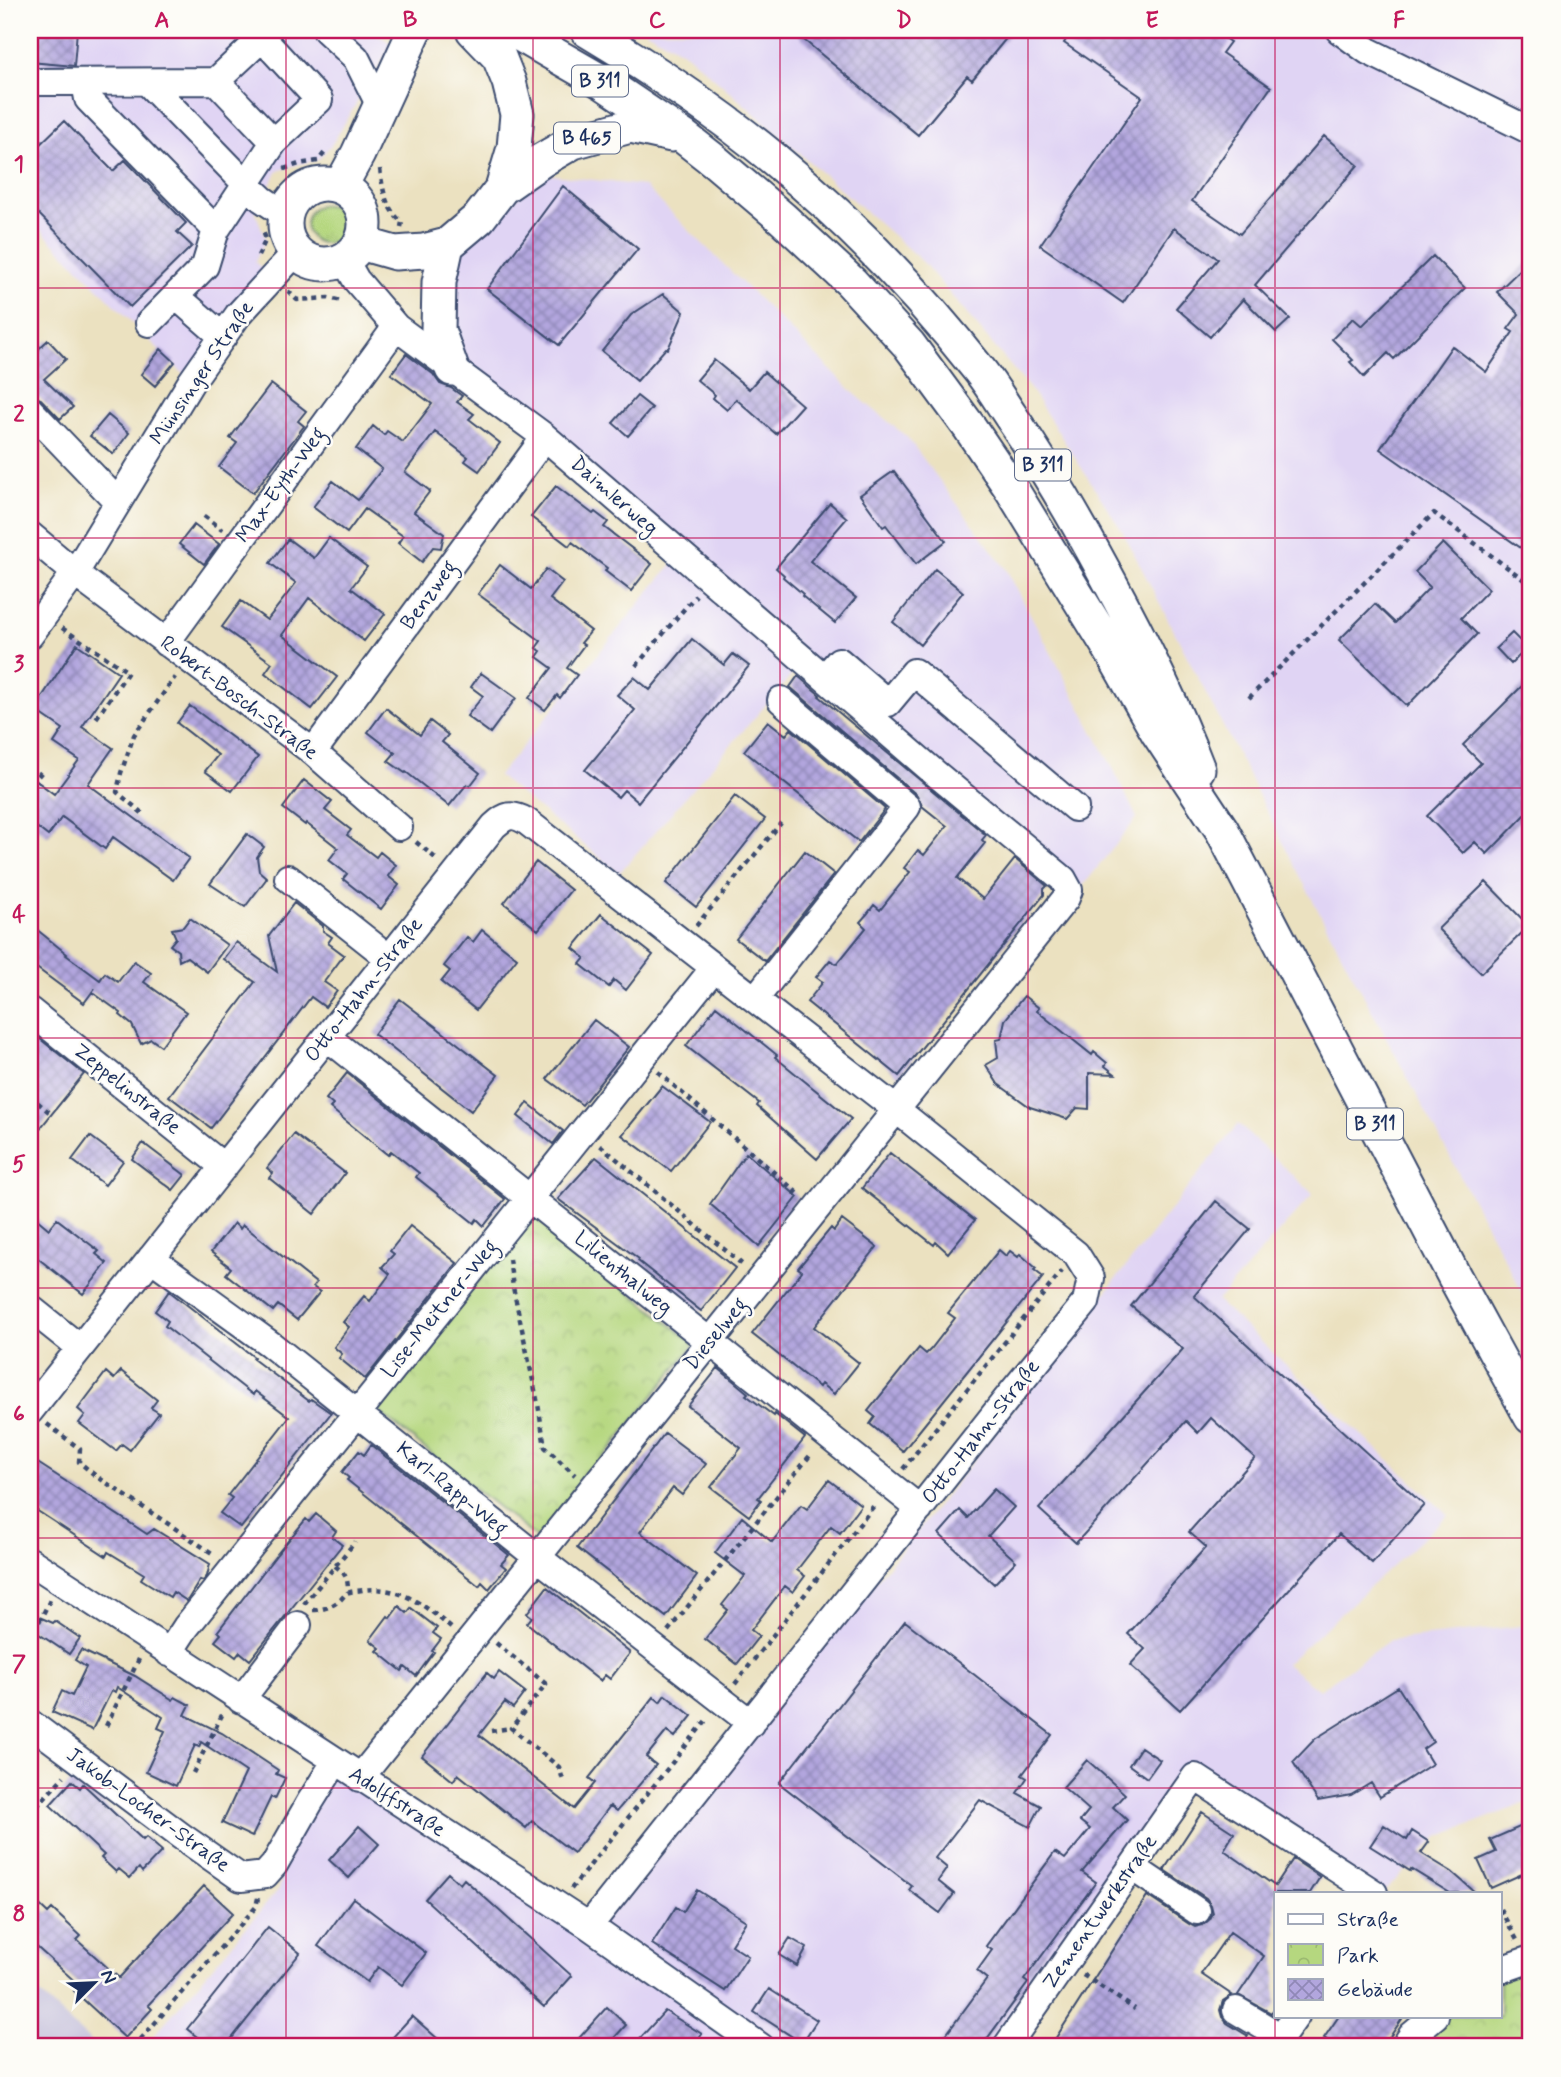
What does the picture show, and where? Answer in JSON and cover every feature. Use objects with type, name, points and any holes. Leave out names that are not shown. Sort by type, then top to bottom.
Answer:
[{"type":"main road","name":"B 465","points":[[473,30],[499,57],[517,114],[514,148],[502,188]]},
{"type":"main road","name":"B 311","points":[[512,30],[604,83],[684,137],[782,218],[850,282],[909,345],[970,428],[1012,490],[1110,649],[1158,733],[1222,830],[1454,1276],[1531,1417]]},
{"type":"main road","name":"B 311","points":[[587,30],[637,60],[722,118],[776,160],[846,223],[916,295],[981,373],[1070,508],[1139,635],[1182,726],[1222,830]]},
{"type":"main road","points":[[340,187],[411,39]]},
{"type":"main road","name":"B 465","points":[[296,252],[319,264],[330,264],[352,251],[395,253],[424,251],[447,245],[479,218],[502,188],[573,142],[631,126],[684,137]]},
{"type":"main road","points":[[265,200],[292,202],[302,191],[316,185],[340,187],[354,196],[362,208],[365,227],[352,251]]},
{"type":"main road","points":[[265,200],[296,252]]},
{"type":"main road","points":[[447,245],[439,282],[438,330],[452,369]]},
{"type":"street","points":[[326,30],[356,58],[380,106]]},
{"type":"street","points":[[1339,30],[1368,51],[1531,131]]},
{"type":"street","points":[[30,82],[216,81],[262,38],[319,100],[274,142],[265,200],[216,230],[205,266],[149,323]]},
{"type":"street","points":[[216,81],[274,142]]},
{"type":"street","points":[[85,82],[88,99],[216,230]]},
{"type":"street","points":[[147,82],[265,200]]},
{"type":"street","name":"Daimlerweg","points":[[352,251],[356,280],[396,327],[545,438],[935,773],[1063,879],[1069,890]]},
{"type":"street","name":"Münsinger Straße","points":[[36,625],[75,573],[191,382],[238,315],[296,252]]},
{"type":"street","points":[[176,296],[223,337]]},
{"type":"street","name":"Max-Eyth-Weg","points":[[166,643],[396,327]]},
{"type":"street","points":[[30,410],[118,502]]},
{"type":"street","name":"Benzweg","points":[[313,752],[545,438]]},
{"type":"street","name":"Robert-Bosch-Straße","points":[[30,535],[166,643],[313,752],[399,827]]},
{"type":"street","points":[[825,677],[839,661],[888,703],[914,672],[1075,808]]},
{"type":"street","points":[[755,999],[908,807],[781,700]]},
{"type":"street","name":"Otto-Hahn-Straße","points":[[30,1411],[494,826],[505,816],[515,815],[526,821],[897,1110],[1076,1254],[1091,1278],[1086,1302],[589,1926]]},
{"type":"street","points":[[288,878],[389,958]]},
{"type":"street","name":"Dieselweg","points":[[360,1778],[897,1110],[1066,898],[1069,890]]},
{"type":"street","name":"Lise-Meitner-Weg","points":[[160,1647],[186,1627],[714,968]]},
{"type":"street","name":"Zeppelinstraße","points":[[30,1011],[224,1167]]},
{"type":"street","name":"Lilienthalweg","points":[[327,1037],[920,1509]]},
{"type":"street","name":"Karl-Rapp-Weg","points":[[151,1258],[270,1344],[751,1723]]},
{"type":"street","points":[[30,1308],[80,1348]]},
{"type":"street","name":"Adolffstraße","points":[[30,1561],[589,1926],[761,2047]]},
{"type":"street","points":[[237,1697],[298,1618]]},
{"type":"street","name":"Jakob-Locher-Straße","points":[[30,1723],[241,1878],[265,1875]]},
{"type":"street","points":[[265,1875],[274,1865],[335,1762]]},
{"type":"street","name":"Zementwerkstraße","points":[[1006,2047],[1195,1777],[1372,1892]]},
{"type":"street","points":[[1132,1867],[1197,1911]]},
{"type":"street","points":[[1502,1969],[1529,1959]]},
{"type":"street","points":[[1236,2010],[1277,2042],[1295,2018]]},
{"type":"street","points":[[1404,2047],[1412,2035],[1433,2018]]},
{"type":"path","points":[[272,278],[255,262],[266,239],[255,212],[265,200],[278,171],[299,163],[318,160],[332,144]]},
{"type":"path","points":[[380,163],[386,203],[402,222],[395,253]]},
{"type":"path","points":[[297,300],[328,298],[360,306],[370,297]]},
{"type":"path","points":[[1249,698],[1434,513],[1531,585]]},
{"type":"path","points":[[636,666],[710,578]]},
{"type":"path","points":[[36,625],[128,672],[95,720]]},
{"type":"path","points":[[142,813],[117,792],[121,773],[134,735],[187,659]]},
{"type":"path","points":[[30,766],[44,778]]},
{"type":"path","points":[[682,943],[781,823]]},
{"type":"path","points":[[399,827],[455,875]]},
{"type":"path","points":[[642,1058],[794,1190]]},
{"type":"path","points":[[30,1096],[49,1112]]},
{"type":"path","points":[[584,1132],[743,1265]]},
{"type":"path","points":[[500,1235],[508,1247],[513,1287],[545,1447],[590,1491]]},
{"type":"path","points":[[559,1907],[618,1828],[1076,1254]]},
{"type":"path","points":[[30,1411],[80,1449],[79,1462],[96,1476],[234,1567]]},
{"type":"path","points":[[662,1639],[827,1435]]},
{"type":"path","points":[[335,1566],[346,1574],[348,1592]]},
{"type":"path","points":[[30,1640],[59,1580]]},
{"type":"path","points":[[298,1618],[322,1610],[339,1601],[348,1592],[368,1590],[405,1594],[546,1684],[511,1728],[491,1731]]},
{"type":"path","points":[[106,1726],[133,1668],[160,1647]]},
{"type":"path","points":[[192,1773],[237,1697]]},
{"type":"path","points":[[511,1728],[559,1767],[564,1783]]},
{"type":"path","points":[[30,1814],[78,1760]]},
{"type":"path","points":[[134,2047],[256,1907],[265,1875]]},
{"type":"path","points":[[1502,1912],[1529,1959]]},
{"type":"path","points":[[1065,1962],[1135,2009]]},
{"type":"shaded area","points":[[30,30],[371,30],[392,44],[332,144],[318,160],[278,171],[255,212],[266,239],[255,262],[272,278],[191,382],[30,219]]},
{"type":"shaded area","points":[[644,30],[1531,30],[1531,1309],[1309,893],[1123,532],[1031,390],[923,262],[687,54]]},
{"type":"shaded area","points":[[545,174],[644,186],[856,395],[907,437],[1006,569],[1137,818],[1082,887],[935,773],[805,660],[619,873],[498,776],[681,553],[469,369],[454,330],[456,282],[463,245]]},
{"type":"shaded area","points":[[1238,1124],[1313,1194],[1217,1301],[1448,1515],[1286,1664],[1319,1690],[1390,1640],[1531,1625],[1531,1801],[1438,1837],[1381,1892],[1195,1777],[1006,2047],[144,2047],[279,1889],[292,1832],[335,1762],[589,1926],[922,1526]]},
{"type":"shaded area","points":[[30,1985],[97,2047],[30,2047]]},
{"type":"green space","points":[[325,205],[338,211],[344,224],[338,237],[325,243],[312,237],[306,224],[312,211]]},
{"type":"green space","points":[[530,1213],[695,1344],[538,1539],[374,1408]]},
{"type":"green space","points":[[1531,1959],[1531,2047],[1404,2047],[1433,2018],[1502,2018],[1502,1969]]},
{"type":"building","points":[[30,30],[77,30],[74,66],[30,62]]},
{"type":"building","points":[[792,30],[1013,30],[972,80],[967,76],[918,135]]},
{"type":"building","points":[[1072,30],[1212,30],[1230,42],[1222,53],[1271,87],[1192,201],[1240,234],[1324,136],[1358,165],[1255,285],[1290,319],[1276,332],[1243,299],[1210,337],[1176,308],[1218,259],[1174,228],[1123,303],[1040,245],[1142,97],[1064,43]]},
{"type":"building","points":[[64,121],[113,171],[125,160],[186,223],[177,232],[192,246],[130,307],[30,205],[30,154]]},
{"type":"building","points":[[563,186],[638,249],[559,345],[487,289]]},
{"type":"building","points":[[1433,256],[1465,288],[1394,359],[1388,353],[1364,377],[1350,362],[1353,360],[1332,339],[1353,318],[1362,326]]},
{"type":"building","points":[[1531,259],[1531,555],[1380,449],[1452,346],[1486,372],[1513,332],[1508,329],[1519,314],[1497,292]]},
{"type":"building","points":[[663,294],[684,312],[668,349],[666,348],[637,381],[602,351],[631,315]]},
{"type":"building","points":[[48,340],[66,359],[44,379],[73,407],[60,419],[41,399],[30,395],[30,357]]},
{"type":"building","points":[[161,349],[175,362],[155,386],[141,374]]},
{"type":"building","points":[[406,354],[433,374],[440,384],[462,396],[457,402],[474,414],[469,419],[500,443],[479,471],[465,461],[468,457],[435,432],[405,472],[430,491],[414,512],[444,534],[441,548],[433,547],[422,562],[398,543],[403,536],[365,509],[347,533],[313,507],[333,481],[358,500],[382,469],[356,449],[373,426],[384,435],[387,431],[403,442],[432,404],[391,374]]},
{"type":"building","points":[[714,360],[749,389],[764,372],[802,405],[776,434],[736,399],[727,410],[713,398],[715,395],[697,380]]},
{"type":"building","points":[[271,384],[306,411],[298,421],[304,426],[253,493],[219,467],[237,443],[230,438]]},
{"type":"building","points":[[637,396],[652,408],[628,436],[613,423]]},
{"type":"building","points":[[108,415],[129,433],[113,454],[90,436]]},
{"type":"building","points":[[894,471],[946,541],[916,564],[886,525],[883,527],[860,495]]},
{"type":"building","points":[[556,486],[608,522],[604,527],[652,564],[631,591],[605,571],[607,568],[572,542],[569,546],[531,517]]},
{"type":"building","points":[[830,503],[847,518],[810,561],[856,598],[835,623],[802,596],[776,568]]},
{"type":"building","points":[[194,525],[219,544],[204,564],[179,544]]},
{"type":"building","points":[[329,538],[367,567],[351,588],[385,614],[364,641],[309,598],[282,635],[337,677],[312,709],[265,673],[272,663],[222,627],[241,601],[267,620],[296,583],[270,563],[288,539],[314,558]]},
{"type":"building","points":[[1443,543],[1489,589],[1461,618],[1477,634],[1407,706],[1339,640],[1375,604],[1395,623],[1430,587],[1415,572]]},
{"type":"building","points":[[500,565],[531,589],[546,569],[563,582],[550,599],[591,631],[567,668],[577,675],[560,698],[557,695],[545,710],[529,698],[552,668],[537,657],[541,651],[536,648],[541,641],[478,594]]},
{"type":"building","points":[[935,569],[963,592],[920,645],[893,622]]},
{"type":"building","points":[[1512,633],[1527,648],[1511,664],[1496,648]]},
{"type":"building","points":[[692,639],[724,665],[733,654],[749,666],[638,802],[624,790],[618,797],[585,770],[635,710],[617,695],[634,677],[650,690]]},
{"type":"building","points":[[77,644],[119,673],[82,727],[113,748],[88,784],[189,858],[173,880],[113,837],[105,849],[62,817],[48,836],[30,822],[30,776],[54,794],[79,760],[54,743],[63,729],[34,709]]},
{"type":"building","points":[[481,673],[516,698],[490,733],[467,716],[483,696],[471,687]]},
{"type":"building","points":[[798,676],[986,835],[982,840],[985,843],[957,878],[983,899],[1015,859],[1047,886],[1044,895],[899,1076],[807,1002],[823,982],[816,977],[830,960],[837,964],[866,928],[860,922],[874,905],[880,910],[910,872],[904,868],[918,850],[924,855],[947,826],[922,806],[917,795],[790,687]]},
{"type":"building","points":[[1531,677],[1531,809],[1487,854],[1475,842],[1463,853],[1427,816],[1481,763],[1463,745]]},
{"type":"building","points":[[190,706],[258,757],[232,791],[205,771],[218,755],[177,723]]},
{"type":"building","points":[[386,708],[420,735],[430,721],[448,735],[442,742],[480,773],[449,806],[388,761],[395,753],[368,732]]},
{"type":"building","points":[[768,721],[786,735],[791,729],[885,809],[859,842],[744,751]]},
{"type":"building","points":[[304,780],[332,802],[325,810],[351,830],[347,835],[376,857],[380,852],[396,865],[388,876],[399,885],[381,909],[343,879],[347,874],[329,860],[338,848],[283,808]]},
{"type":"building","points":[[735,796],[765,819],[696,907],[666,883]]},
{"type":"building","points":[[247,834],[264,847],[257,857],[259,871],[267,878],[245,907],[210,884]]},
{"type":"building","points":[[805,851],[834,874],[765,961],[736,939]]},
{"type":"building","points":[[536,862],[571,890],[538,930],[504,903]]},
{"type":"building","points":[[1486,882],[1529,926],[1481,973],[1438,929]]},
{"type":"building","points":[[294,903],[323,926],[323,931],[332,937],[328,943],[344,955],[324,982],[337,991],[325,1007],[311,997],[211,1128],[169,1096],[255,982],[223,959],[236,942],[277,972],[269,936]]},
{"type":"building","points":[[601,914],[653,955],[626,990],[614,980],[609,987],[580,964],[585,958],[573,948]]},
{"type":"building","points":[[190,918],[227,945],[207,972],[187,957],[179,961],[178,951],[170,945],[176,938],[172,929],[183,927]]},
{"type":"building","points":[[30,924],[100,980],[105,973],[118,982],[134,961],[151,973],[144,982],[186,1012],[161,1046],[151,1039],[141,1044],[132,1025],[121,1013],[92,992],[84,1003],[30,963]]},
{"type":"building","points":[[482,930],[517,958],[476,1010],[441,982],[450,971],[444,966],[467,937],[473,942]]},
{"type":"building","points":[[1024,996],[1039,1008],[1037,1011],[1092,1055],[1094,1052],[1107,1063],[1105,1066],[1115,1074],[1089,1073],[1089,1109],[1077,1108],[1067,1119],[1030,1107],[998,1084],[986,1065],[998,1058],[996,1040],[1001,1039],[1005,1020]]},
{"type":"building","points":[[400,999],[498,1075],[471,1111],[374,1034]]},
{"type":"building","points":[[716,1006],[851,1119],[817,1159],[757,1106],[759,1103],[686,1046]]},
{"type":"building","points":[[594,1020],[629,1047],[582,1105],[547,1079]]},
{"type":"building","points":[[30,1031],[84,1074],[30,1141]]},
{"type":"building","points":[[347,1073],[505,1199],[484,1226],[477,1219],[474,1223],[416,1177],[419,1173],[391,1151],[388,1155],[330,1108],[333,1105],[326,1099]]},
{"type":"building","points":[[662,1086],[710,1122],[671,1171],[622,1135]]},
{"type":"building","points":[[528,1103],[563,1131],[553,1144],[518,1116]]},
{"type":"building","points":[[294,1134],[345,1173],[314,1214],[269,1178],[273,1173],[267,1168]]},
{"type":"building","points":[[90,1136],[123,1161],[105,1185],[72,1160]]},
{"type":"building","points":[[143,1143],[185,1175],[173,1190],[132,1159]]},
{"type":"building","points":[[746,1153],[798,1197],[759,1246],[710,1204]]},
{"type":"building","points":[[890,1153],[975,1220],[948,1253],[862,1188]]},
{"type":"building","points":[[596,1157],[735,1268],[701,1311],[638,1261],[639,1259],[558,1199]]},
{"type":"building","points":[[1216,1201],[1250,1229],[1194,1296],[1424,1505],[1372,1563],[1339,1534],[1180,1710],[1130,1665],[1145,1649],[1128,1634],[1206,1547],[1189,1532],[1255,1458],[1211,1418],[1198,1433],[1186,1421],[1076,1543],[1039,1509],[1183,1349],[1131,1306]]},
{"type":"building","points":[[30,1213],[49,1229],[57,1219],[99,1251],[96,1254],[107,1263],[83,1294],[30,1252]]},
{"type":"building","points":[[842,1220],[877,1247],[814,1327],[859,1363],[834,1394],[821,1384],[819,1387],[752,1334],[802,1271],[798,1268],[831,1228],[834,1231]]},
{"type":"building","points":[[234,1223],[240,1229],[243,1225],[316,1283],[313,1287],[320,1292],[297,1320],[278,1305],[273,1311],[226,1274],[231,1268],[211,1252]]},
{"type":"building","points":[[410,1226],[457,1263],[365,1379],[339,1358],[342,1354],[334,1347],[349,1327],[343,1322],[364,1296],[370,1301],[390,1274],[382,1267],[394,1254],[390,1251]]},
{"type":"building","points":[[999,1250],[1006,1256],[1010,1251],[1018,1257],[1020,1254],[1043,1277],[903,1451],[870,1424],[875,1417],[868,1411],[919,1348],[926,1354],[931,1349],[955,1318],[948,1313]]},
{"type":"building","points":[[169,1291],[254,1357],[253,1359],[309,1401],[311,1399],[331,1413],[241,1528],[220,1513],[232,1498],[228,1495],[289,1417],[255,1391],[253,1395],[165,1326],[168,1321],[155,1311]]},
{"type":"building","points":[[718,1368],[748,1393],[746,1395],[805,1438],[758,1498],[761,1500],[749,1516],[711,1487],[741,1448],[688,1406]]},
{"type":"building","points":[[121,1371],[157,1400],[151,1408],[159,1413],[130,1450],[122,1444],[116,1451],[79,1423],[85,1415],[78,1409],[106,1372],[114,1379]]},
{"type":"building","points":[[665,1433],[706,1464],[682,1495],[673,1488],[640,1532],[697,1576],[666,1617],[577,1548]]},
{"type":"building","points":[[371,1445],[509,1555],[501,1564],[506,1568],[489,1589],[482,1582],[479,1586],[347,1480],[349,1478],[342,1472],[359,1451],[364,1455]]},
{"type":"building","points":[[30,1458],[147,1534],[154,1529],[210,1564],[207,1576],[203,1581],[200,1580],[187,1601],[173,1592],[170,1597],[141,1579],[144,1574],[108,1552],[106,1556],[30,1506]]},
{"type":"building","points":[[829,1480],[861,1505],[840,1533],[831,1526],[797,1570],[805,1576],[793,1592],[785,1586],[751,1630],[759,1636],[737,1664],[705,1639],[728,1610],[722,1605],[745,1576],[715,1553],[742,1517],[772,1542],[801,1505],[807,1509]]},
{"type":"building","points":[[994,1489],[1014,1507],[988,1536],[1016,1561],[994,1584],[939,1534],[960,1510],[968,1518]]},
{"type":"building","points":[[316,1514],[336,1531],[332,1537],[342,1545],[250,1660],[240,1652],[236,1657],[215,1641],[221,1634],[218,1631],[306,1519],[309,1522]]},
{"type":"building","points":[[547,1587],[630,1653],[610,1679],[605,1675],[600,1681],[527,1623],[532,1617],[527,1613]]},
{"type":"building","points":[[399,1606],[407,1613],[411,1608],[437,1628],[433,1633],[441,1639],[416,1676],[405,1667],[402,1671],[377,1651],[380,1648],[370,1640]]},
{"type":"building","points":[[30,1613],[53,1623],[55,1621],[80,1638],[69,1654],[30,1628]]},
{"type":"building","points":[[905,1621],[1052,1735],[1022,1775],[1027,1778],[1017,1793],[1041,1806],[1030,1827],[980,1800],[935,1858],[947,1868],[938,1881],[954,1894],[940,1913],[909,1890],[912,1886],[779,1783]]},
{"type":"building","points":[[81,1650],[135,1676],[173,1700],[175,1697],[190,1705],[185,1715],[222,1733],[278,1770],[276,1774],[285,1778],[275,1799],[271,1797],[252,1837],[222,1823],[246,1772],[201,1742],[199,1747],[195,1745],[176,1786],[146,1772],[165,1731],[158,1728],[163,1717],[117,1687],[115,1692],[112,1690],[92,1730],[52,1712],[62,1691],[72,1696],[86,1667],[75,1660]]},
{"type":"building","points":[[499,1672],[525,1692],[513,1708],[505,1702],[479,1735],[574,1809],[595,1783],[589,1778],[654,1697],[660,1702],[665,1695],[692,1716],[675,1737],[667,1731],[646,1757],[656,1765],[617,1811],[610,1806],[574,1853],[532,1821],[526,1828],[458,1774],[453,1781],[422,1756],[487,1673],[494,1679]]},
{"type":"building","points":[[1398,1687],[1433,1742],[1423,1749],[1432,1764],[1380,1797],[1371,1783],[1351,1795],[1318,1801],[1293,1762],[1315,1739]]},
{"type":"building","points":[[1141,1747],[1160,1760],[1147,1778],[1129,1765]]},
{"type":"building","points":[[1087,1760],[1125,1794],[1113,1807],[1127,1820],[1082,1872],[1096,1882],[1024,1980],[1028,1983],[981,2047],[937,2047],[987,1979],[977,1971],[992,1950],[986,1946],[1055,1852],[1065,1859],[1090,1829],[1080,1821],[1089,1810],[1063,1787]]},
{"type":"building","points":[[72,1781],[80,1788],[83,1784],[143,1840],[146,1837],[162,1851],[142,1872],[139,1868],[130,1878],[119,1869],[116,1872],[101,1858],[104,1855],[50,1805]]},
{"type":"building","points":[[1202,1812],[1234,1833],[1224,1850],[1275,1886],[1293,1859],[1320,1877],[1311,1892],[1274,1892],[1274,2009],[1271,2013],[1238,1995],[1264,1956],[1230,1932],[1201,1974],[1232,1995],[1223,2001],[1220,2010],[1227,2023],[1248,2036],[1240,2047],[1050,2047],[1147,1896],[1195,1927],[1210,1919],[1213,1913],[1206,1898],[1164,1870]]},
{"type":"building","points":[[1531,1822],[1531,1870],[1491,1888],[1478,1860],[1496,1852],[1490,1840]]},
{"type":"building","points":[[1384,1825],[1407,1840],[1412,1831],[1429,1842],[1421,1853],[1452,1872],[1475,1892],[1448,1892],[1370,1846]]},
{"type":"building","points":[[359,1826],[379,1844],[349,1878],[329,1860]]},
{"type":"building","points":[[448,1873],[460,1884],[464,1879],[572,1976],[544,2007],[425,1899]]},
{"type":"building","points":[[204,1886],[233,1913],[148,2005],[152,2009],[125,2038],[74,1991],[79,1985],[30,1941],[30,1896],[48,1913],[52,1909],[81,1936],[77,1940],[119,1978]]},
{"type":"building","points":[[697,1890],[746,1921],[731,1945],[748,1956],[725,1991],[652,1944],[676,1907],[683,1912]]},
{"type":"building","points":[[353,1898],[426,1953],[402,1985],[378,1967],[367,1982],[318,1946]]},
{"type":"building","points":[[268,1927],[300,1953],[225,2047],[210,2047],[187,2029]]},
{"type":"building","points":[[790,1938],[807,1948],[797,1966],[779,1955]]},
{"type":"building","points":[[769,1989],[817,2020],[802,2043],[754,2012]]},
{"type":"building","points":[[607,2007],[626,2025],[606,2047],[571,2047]]},
{"type":"building","points":[[665,2011],[702,2034],[694,2047],[632,2047]]},
{"type":"building","points":[[412,2016],[447,2047],[384,2047]]},
{"type":"building","points":[[1338,2018],[1403,2018],[1383,2047],[1338,2047],[1324,2038]]}]
